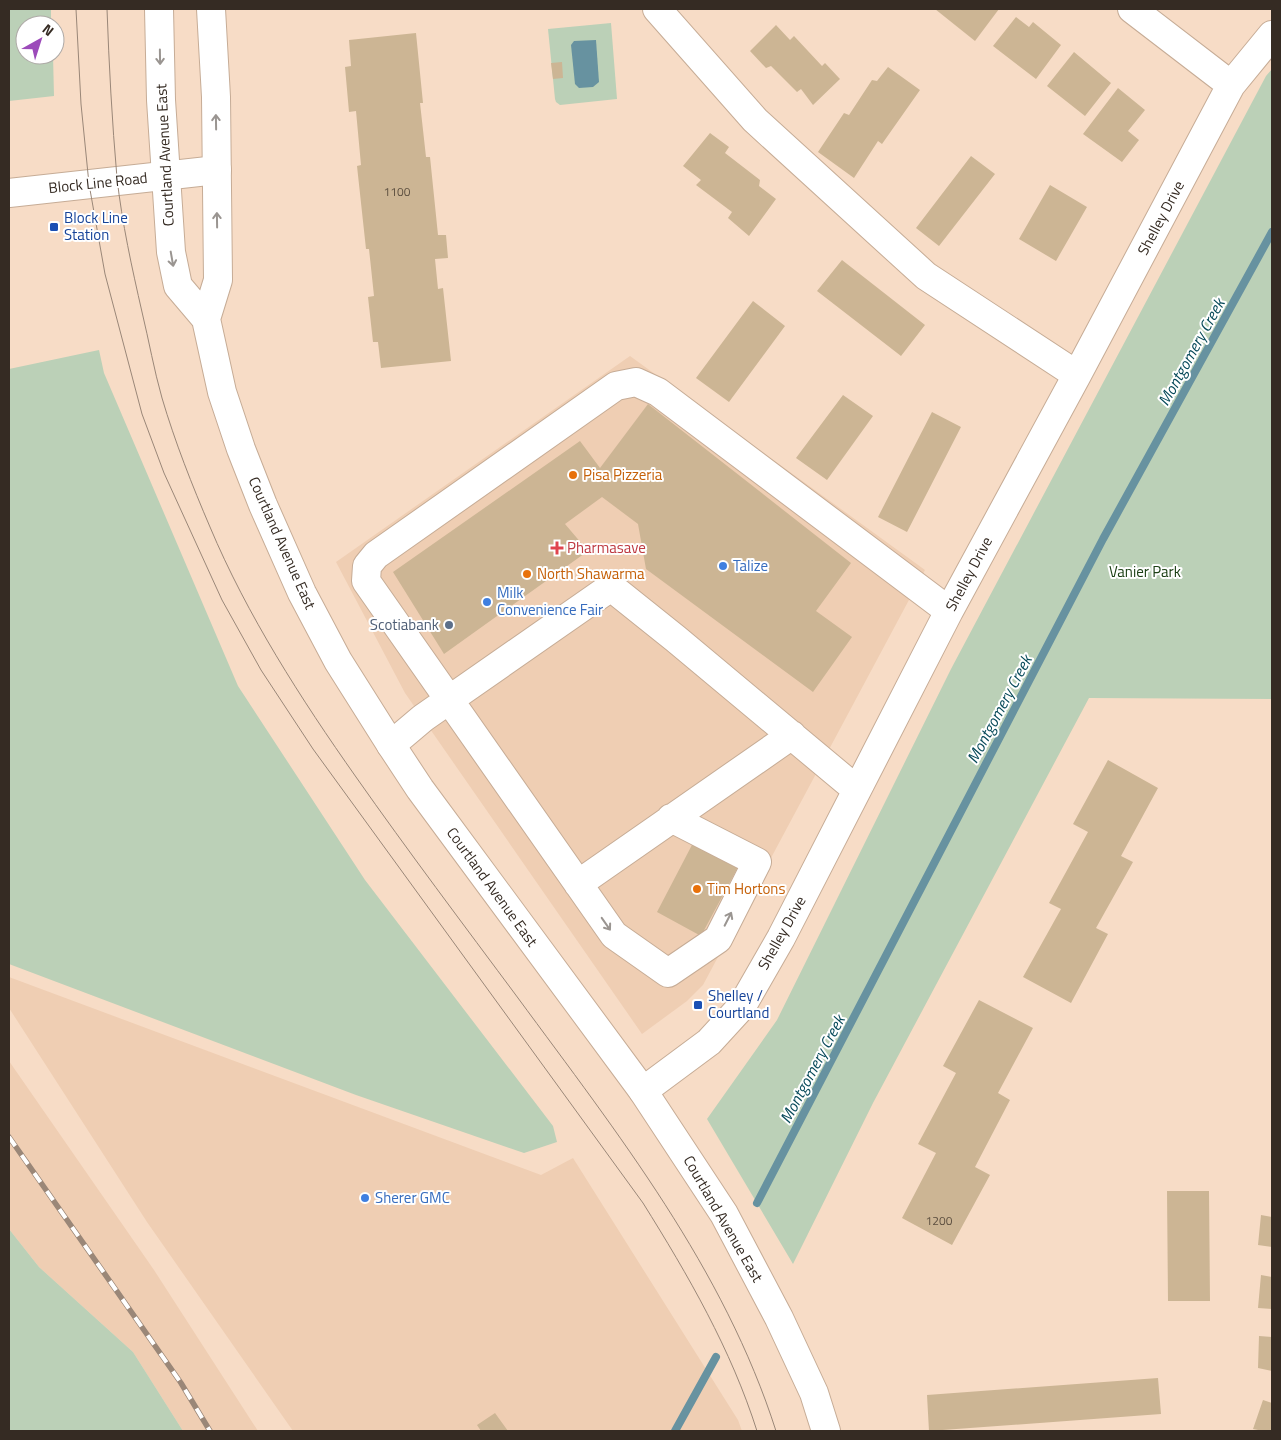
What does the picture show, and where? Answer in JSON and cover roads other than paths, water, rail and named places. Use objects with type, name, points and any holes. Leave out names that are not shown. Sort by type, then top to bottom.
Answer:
[{"type":"main road","name":"Courtland Avenue East","points":[[159,9],[161,100],[171,252],[178,286],[206,319],[222,392],[241,449],[263,506],[302,593],[329,644],[420,789],[643,1091],[728,1223],[779,1318],[814,1393],[826,1431]]},
{"type":"main road","name":"Courtland Avenue East","points":[[206,319],[218,280],[216,96],[211,9]]},
{"type":"main road","points":[[657,9],[755,120],[926,276],[1077,375]]},
{"type":"main road","points":[[1132,9],[1231,85]]},
{"type":"main road","name":"Shelley Drive","points":[[643,1091],[709,1042],[742,1006],[781,938],[949,611],[1231,85],[1272,36]]},
{"type":"main road","name":"Block Line Road","points":[[9,193],[217,170]]},
{"type":"main road","points":[[671,818],[756,862],[718,939],[668,973],[614,935],[366,581],[367,566],[376,555],[616,386],[636,382],[658,392],[949,611]]},
{"type":"main road","points":[[391,745],[449,699],[611,587],[857,790]]},
{"type":"main road","points":[[578,884],[792,735]]},
{"type":"water","points":[[596,40],[599,82],[593,87],[579,88],[575,84],[571,45],[574,41]]},
{"type":"waterway","name":"Montgomery Creek","points":[[757,1203],[1103,539],[1272,232]]},
{"type":"waterway","name":"Montgomery Creek","points":[[675,1431],[716,1357]]},
{"type":"tram line","points":[[76,9],[81,104],[89,184],[105,274],[142,414],[164,473],[222,600],[261,670],[313,749],[643,1203],[707,1313],[735,1371],[757,1431]]},
{"type":"tram line","points":[[107,9],[117,178],[124,229],[162,398],[190,479],[225,560],[276,656],[335,747],[593,1100],[665,1204],[698,1258],[728,1314],[754,1371],[776,1431]]},
{"type":"railway","points":[[9,1137],[181,1383],[210,1431]]},
{"type":"place","name":"Block Line Station","points":[[54,227]]},
{"type":"place","name":"Pisa Pizzeria","points":[[573,475]]},
{"type":"place","name":"Pharmasave","points":[[557,548]]},
{"type":"place","name":"Talize","points":[[723,566]]},
{"type":"place","name":"North Shawarma","points":[[527,574]]},
{"type":"place","name":"Milk Convenience Fair","points":[[487,602]]},
{"type":"place","name":"Scotiabank","points":[[449,625]]},
{"type":"place","name":"Tim Hortons","points":[[697,889]]},
{"type":"place","name":"Shelley / Courtland","points":[[698,1005]]},
{"type":"place","name":"Sherer GMC","points":[[365,1198]]},
{"type":"park label","name":"Vanier Park","points":[[1145,572]]}]
